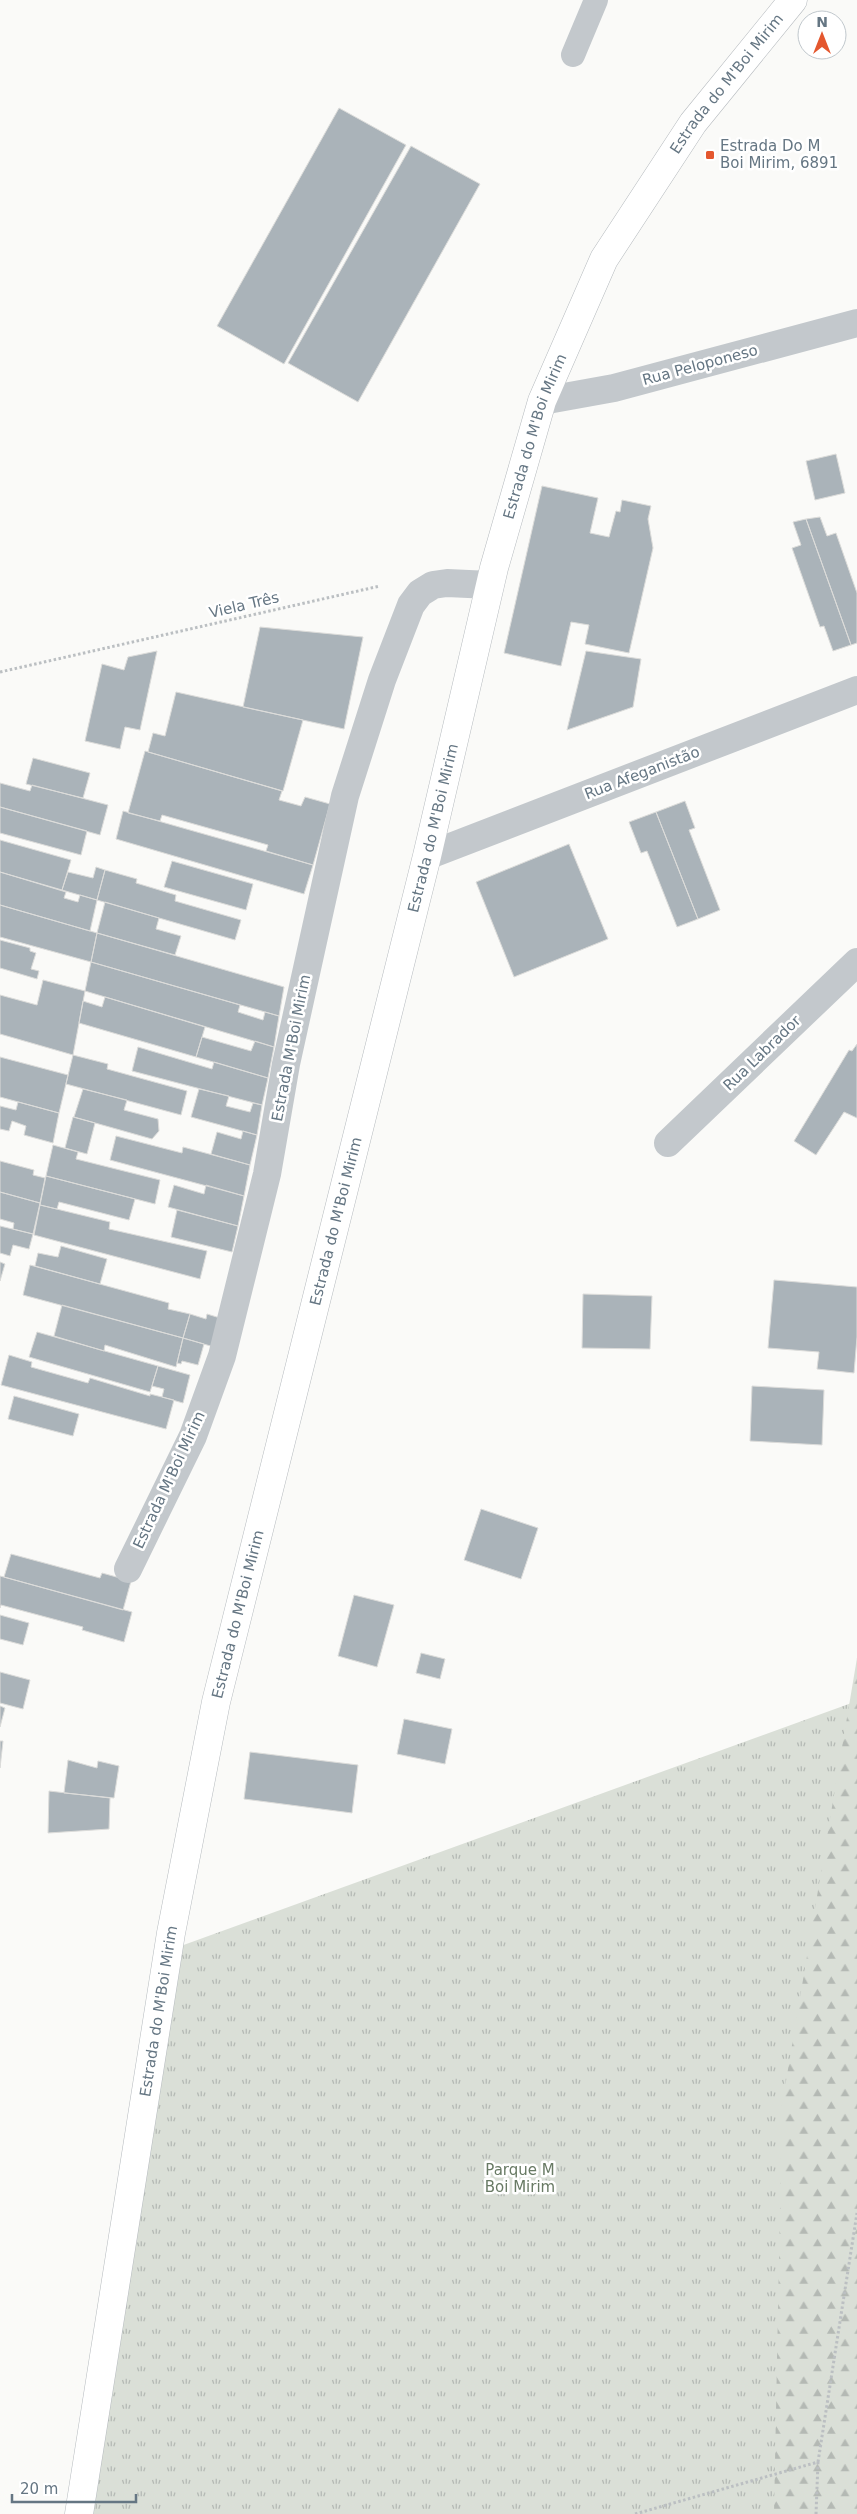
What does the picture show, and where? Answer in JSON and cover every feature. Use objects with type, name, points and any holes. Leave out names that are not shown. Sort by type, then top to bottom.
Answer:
[{"type":"main road","name":"Estrada do M'Boi Mirim","points":[[79,2514],[170,1933],[216,1702],[426,856],[490,585],[542,401],[604,259],[693,123],[793,1]]},
{"type":"street","name":"Rua Peloponeso","points":[[542,401],[614,388],[857,323]]},
{"type":"street","name":"Estrada M'Boi Mirim","points":[[128,1569],[193,1436],[222,1356],[267,1174],[286,1064],[345,796],[382,680],[411,605],[420,593],[433,585],[447,583],[490,585]]},
{"type":"street","name":"Rua Afeganistão","points":[[426,856],[857,690]]},
{"type":"street","name":"Rua Labrador","points":[[668,1143],[857,962]]},
{"type":"lane","points":[[573,55],[596,0]]},
{"type":"path","name":"Viela Três","points":[[0,672],[386,585]]},
{"type":"path","points":[[816,2514],[818,2462],[857,2213]]},
{"type":"path","points":[[635,2514],[818,2462]]},
{"type":"green space","points":[[857,1658],[857,2514],[774,2514],[782,2105]]},
{"type":"green space","name":"Parque M Boi Mirim","points":[[857,1701],[857,2514],[79,2514],[167,1951]]},
{"type":"building","points":[[339,108],[406,145],[284,364],[217,326]]},
{"type":"building","points":[[411,146],[480,184],[358,402],[288,363]]},
{"type":"building","points":[[836,454],[845,493],[815,500],[806,461]]},
{"type":"building","points":[[542,486],[598,498],[590,533],[609,537],[616,511],[620,512],[622,500],[651,506],[648,519],[653,548],[629,653],[585,644],[589,625],[571,622],[561,666],[504,653]]},
{"type":"building","points":[[820,517],[827,536],[836,533],[857,593],[857,643],[851,645],[806,519]]},
{"type":"building","points":[[806,519],[851,645],[833,651],[824,626],[820,627],[792,548],[801,545],[793,522]]},
{"type":"building","points":[[260,627],[363,637],[344,729],[243,707]]},
{"type":"building","points":[[157,651],[140,730],[125,727],[120,749],[85,741],[102,664],[124,670],[128,657]]},
{"type":"building","points":[[586,651],[641,659],[633,707],[567,730]]},
{"type":"building","points":[[176,692],[303,720],[283,791],[148,752],[153,733],[165,736]]},
{"type":"building","points":[[145,751],[282,791],[279,800],[301,806],[305,797],[330,804],[313,865],[266,851],[268,845],[162,815],[160,821],[128,813]]},
{"type":"building","points":[[33,758],[90,773],[83,798],[26,784]]},
{"type":"building","points":[[0,783],[30,791],[32,785],[108,805],[100,835],[0,807]]},
{"type":"building","points":[[685,801],[695,828],[689,830],[720,910],[698,919],[656,812]]},
{"type":"building","points":[[0,807],[87,831],[81,855],[0,833]]},
{"type":"building","points":[[123,811],[313,865],[304,894],[116,839]]},
{"type":"building","points":[[656,812],[698,919],[677,927],[647,851],[641,853],[629,822]]},
{"type":"building","points":[[0,840],[71,860],[62,890],[0,872]]},
{"type":"building","points":[[569,844],[608,939],[514,977],[476,882]]},
{"type":"building","points":[[172,861],[253,884],[246,910],[164,887]]},
{"type":"building","points":[[96,867],[105,870],[97,900],[62,890],[68,872],[93,878]]},
{"type":"building","points":[[105,870],[137,879],[136,883],[176,895],[175,901],[241,920],[235,940],[97,900]]},
{"type":"building","points":[[0,872],[66,892],[64,898],[78,902],[80,895],[97,900],[90,931],[0,905]]},
{"type":"building","points":[[105,902],[159,918],[156,929],[181,936],[175,955],[97,933]]},
{"type":"building","points":[[0,905],[97,933],[91,962],[0,937]]},
{"type":"building","points":[[97,933],[284,987],[279,1016],[91,962]]},
{"type":"building","points":[[0,940],[30,948],[30,951],[36,953],[31,969],[39,971],[37,979],[0,968]]},
{"type":"building","points":[[91,962],[240,1005],[238,1012],[263,1020],[265,1012],[279,1016],[274,1047],[85,991]]},
{"type":"building","points":[[43,980],[85,991],[73,1055],[0,1034],[0,995],[37,1005]]},
{"type":"building","points":[[105,997],[205,1027],[196,1057],[79,1023],[83,1001],[102,1007]]},
{"type":"building","points":[[202,1037],[251,1051],[255,1041],[274,1047],[268,1078],[196,1057]]},
{"type":"building","points":[[857,1044],[857,1118],[844,1112],[816,1155],[794,1141],[849,1050],[852,1051]]},
{"type":"building","points":[[138,1047],[212,1069],[214,1062],[268,1078],[262,1105],[132,1071]]},
{"type":"building","points":[[73,1055],[108,1064],[107,1069],[187,1091],[181,1115],[66,1084]]},
{"type":"building","points":[[0,1057],[68,1075],[59,1113],[0,1097]]},
{"type":"building","points":[[83,1089],[127,1100],[124,1110],[158,1119],[159,1131],[152,1139],[74,1117]]},
{"type":"building","points":[[199,1089],[229,1096],[226,1106],[250,1112],[253,1103],[262,1105],[257,1135],[191,1117]]},
{"type":"building","points":[[18,1102],[59,1113],[53,1143],[24,1135],[26,1126],[12,1121],[9,1131],[0,1129],[0,1106],[16,1110]]},
{"type":"building","points":[[73,1117],[95,1123],[87,1154],[65,1148]]},
{"type":"building","points":[[243,1131],[257,1135],[250,1165],[211,1154],[217,1132],[241,1139]]},
{"type":"building","points":[[116,1136],[182,1153],[183,1147],[250,1165],[244,1196],[110,1160]]},
{"type":"building","points":[[53,1145],[78,1152],[76,1159],[160,1180],[155,1204],[46,1176]]},
{"type":"building","points":[[0,1161],[34,1170],[33,1175],[45,1178],[40,1203],[0,1192]]},
{"type":"building","points":[[46,1176],[135,1199],[129,1220],[59,1202],[57,1209],[40,1205]]},
{"type":"building","points":[[174,1185],[204,1194],[206,1185],[244,1196],[238,1226],[168,1207]]},
{"type":"building","points":[[0,1192],[40,1203],[33,1234],[13,1229],[14,1223],[0,1219]]},
{"type":"building","points":[[40,1205],[110,1222],[109,1229],[207,1251],[200,1279],[34,1235]]},
{"type":"building","points":[[177,1210],[238,1226],[232,1252],[171,1237]]},
{"type":"building","points":[[0,1226],[33,1234],[29,1249],[13,1245],[10,1256],[0,1253]]},
{"type":"building","points":[[61,1246],[107,1259],[100,1284],[35,1266],[38,1253],[58,1257]]},
{"type":"building","points":[[0,1262],[5,1264],[0,1281]]},
{"type":"building","points":[[30,1265],[169,1303],[168,1309],[190,1314],[183,1338],[23,1295]]},
{"type":"building","points":[[774,1280],[857,1287],[857,1337],[854,1373],[817,1369],[819,1352],[768,1348]]},
{"type":"building","points":[[583,1294],[652,1296],[650,1349],[582,1348]]},
{"type":"building","points":[[62,1305],[183,1338],[176,1367],[105,1345],[104,1351],[54,1336]]},
{"type":"building","points":[[190,1314],[206,1319],[207,1314],[220,1318],[214,1347],[183,1338]]},
{"type":"building","points":[[37,1332],[158,1366],[150,1392],[29,1357]]},
{"type":"building","points":[[183,1338],[204,1344],[198,1365],[182,1361],[181,1364],[177,1363]]},
{"type":"building","points":[[9,1355],[32,1362],[31,1367],[88,1383],[90,1378],[150,1396],[150,1394],[174,1400],[166,1429],[1,1385]]},
{"type":"building","points":[[158,1366],[190,1375],[183,1403],[162,1397],[164,1389],[152,1386]]},
{"type":"building","points":[[752,1386],[824,1390],[822,1445],[750,1441]]},
{"type":"building","points":[[14,1396],[79,1414],[73,1436],[8,1419]]},
{"type":"building","points":[[481,1509],[538,1528],[521,1579],[464,1560]]},
{"type":"building","points":[[11,1554],[100,1578],[102,1573],[131,1581],[123,1610],[4,1577]]},
{"type":"building","points":[[0,1576],[132,1612],[124,1642],[82,1630],[83,1627],[1,1605],[0,1608]]},
{"type":"building","points":[[354,1595],[394,1605],[377,1667],[338,1656]]},
{"type":"building","points":[[0,1615],[29,1623],[23,1645],[0,1639]]},
{"type":"building","points":[[421,1653],[445,1659],[440,1679],[416,1673]]},
{"type":"building","points":[[0,1672],[30,1680],[23,1709],[0,1703]]},
{"type":"building","points":[[0,1706],[5,1708],[0,1727]]},
{"type":"building","points":[[404,1719],[452,1729],[445,1764],[397,1754]]},
{"type":"building","points":[[0,1741],[3,1741],[0,1768]]},
{"type":"building","points":[[250,1752],[358,1765],[352,1813],[244,1799]]},
{"type":"building","points":[[68,1760],[97,1768],[98,1761],[119,1766],[114,1798],[64,1793]]},
{"type":"building","points":[[49,1791],[110,1798],[109,1829],[48,1833]]},
{"type":"place","name":"Estrada Do M Boi Mirim, 6891","points":[[710,155]]}]
